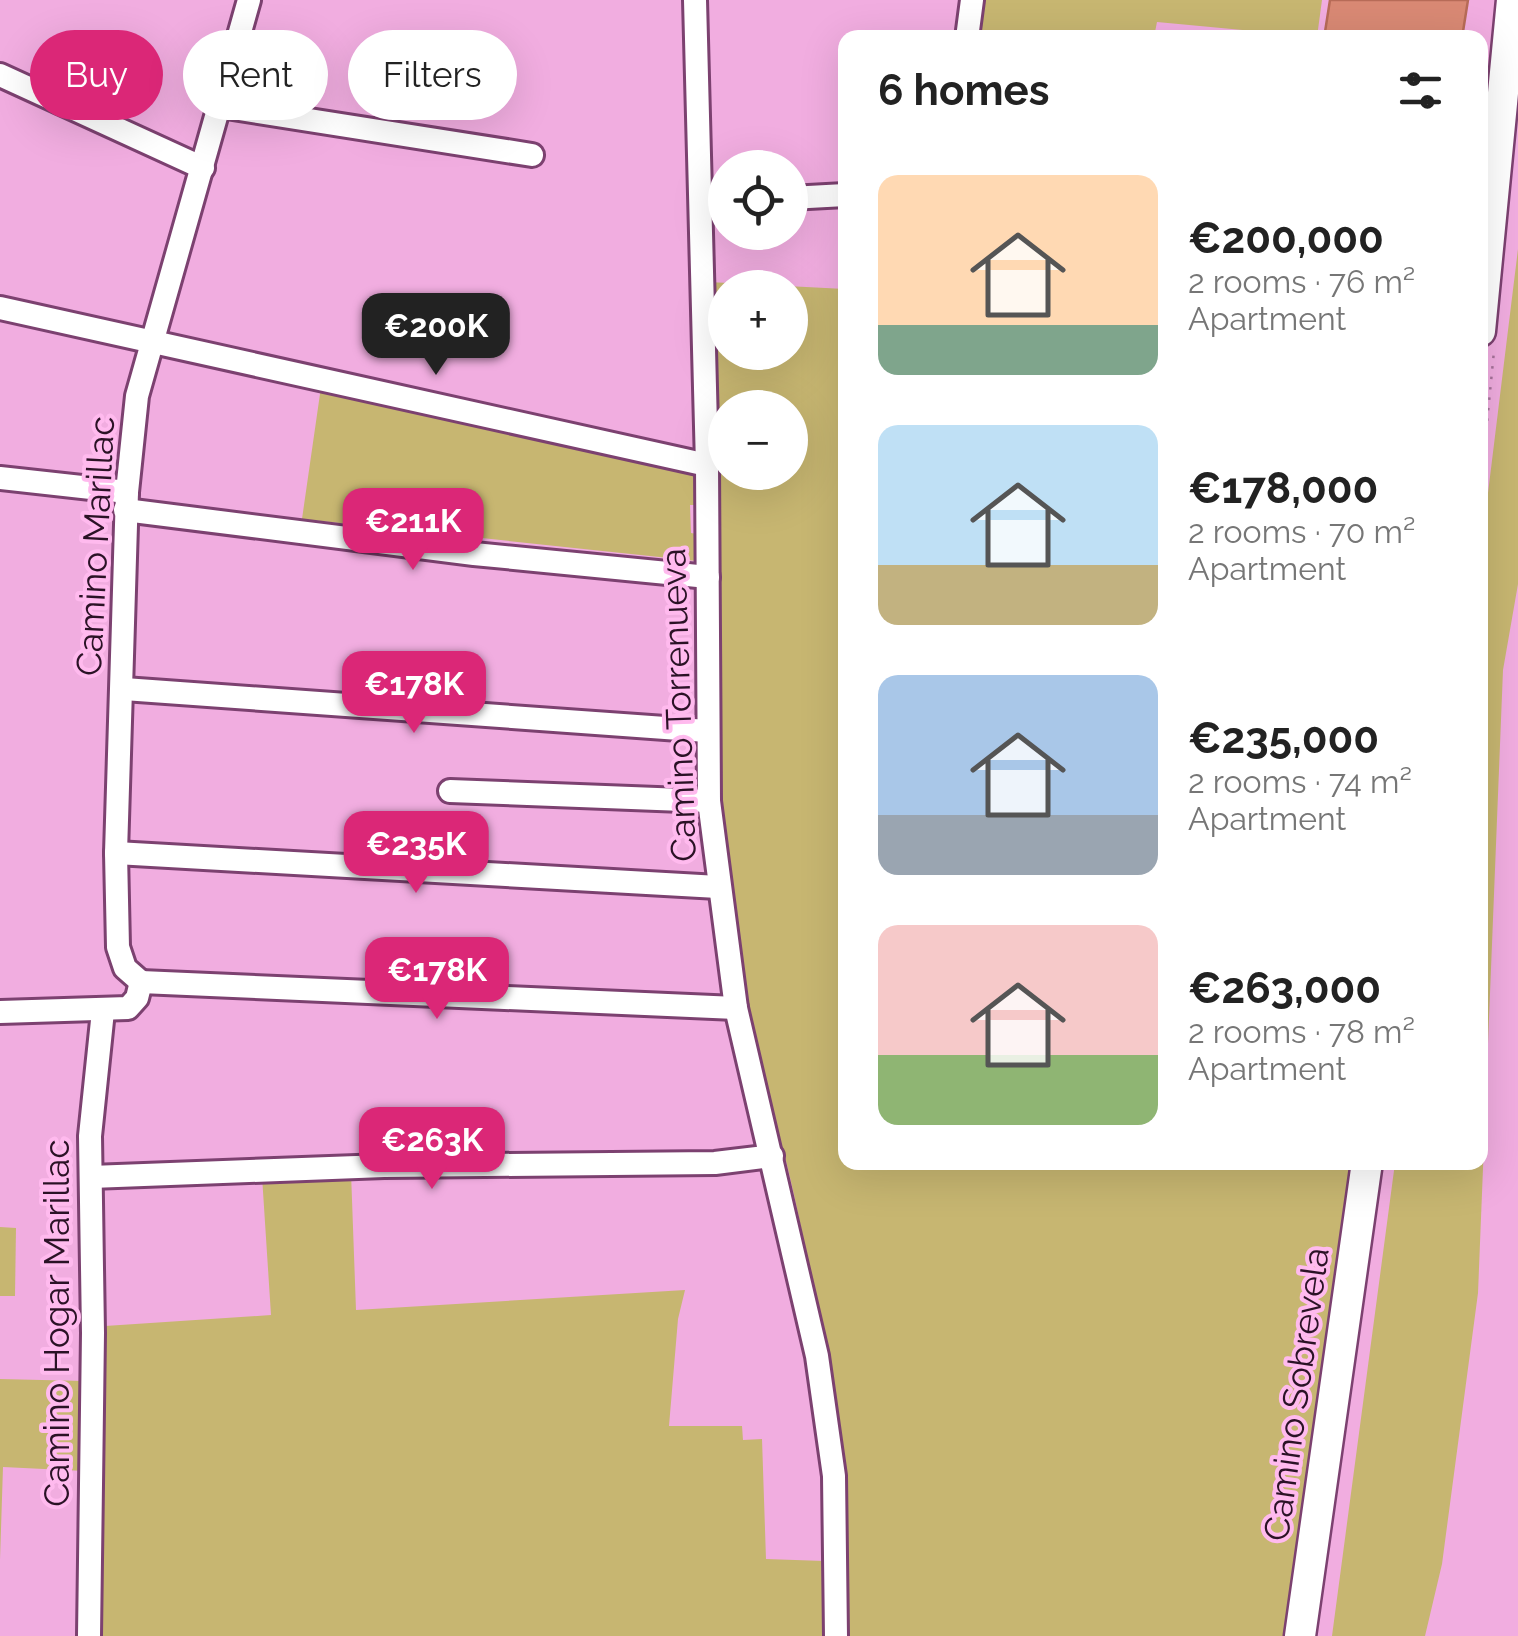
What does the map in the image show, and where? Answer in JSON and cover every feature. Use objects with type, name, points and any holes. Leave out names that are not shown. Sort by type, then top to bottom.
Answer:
[{"type":"main road","points":[[1488,249],[1512,0]]},
{"type":"main road","name":"Camino Sobrevela","points":[[1300,1636],[1366,1170]]},
{"type":"street","name":"Camino Marillac","points":[[241,30],[249,0]]},
{"type":"street","name":"Camino Torrenueva","points":[[695,0],[708,465]]},
{"type":"street","points":[[969,30],[972,0]]},
{"type":"street","points":[[0,76],[203,168]]},
{"type":"street","name":"Camino Marillac","points":[[141,982],[125,968],[118,946],[116,853],[124,689],[126,501],[137,396],[216,120]]},
{"type":"street","points":[[311,120],[532,154]]},
{"type":"street","points":[[808,197],[838,195]]},
{"type":"street","points":[[700,204],[708,203]]},
{"type":"street","points":[[0,308],[708,465]]},
{"type":"street","points":[[0,478],[474,554],[708,577]]},
{"type":"street","name":"Camino Torrenueva","points":[[708,490],[707,731],[718,887],[736,1008],[817,1356],[834,1476],[836,1636]]},
{"type":"street","points":[[124,689],[707,731]]},
{"type":"street","points":[[450,790],[709,801]]},
{"type":"street","points":[[116,853],[718,887]]},
{"type":"street","points":[[0,1012],[128,1008],[137,998],[141,982],[736,1008]]},
{"type":"street","name":"Camino Hogar Marillac","points":[[89,1636],[90,1136],[103,1011]]},
{"type":"street","points":[[91,1178],[384,1166],[715,1163],[772,1156]]},
{"type":"shaded area","points":[[978,0],[1322,0],[1318,30],[1242,30],[1157,22],[1155,30],[975,30]]},
{"type":"shaded area","points":[[1518,249],[1518,584],[1503,670],[1488,1044],[1488,493]]},
{"type":"shaded area","points":[[808,287],[838,289],[838,1170],[1351,1170],[1287,1636],[849,1636],[837,1470],[815,1304],[789,1172],[747,1012],[732,922],[722,831],[712,648],[710,490],[808,490],[808,390],[709,390],[709,370],[808,370]]},
{"type":"shaded area","points":[[321,387],[696,470],[697,505],[690,505],[691,533],[697,534],[697,561],[302,519]]},
{"type":"shaded area","points":[[1394,1170],[1483,1170],[1478,1293],[1442,1564],[1425,1636],[1332,1636]]},
{"type":"shaded area","points":[[351,1172],[356,1310],[685,1290],[678,1319],[669,1426],[742,1426],[743,1440],[762,1439],[766,1559],[824,1561],[824,1636],[98,1636],[105,1326],[271,1315],[262,1176]]},
{"type":"shaded area","points":[[0,1227],[16,1228],[15,1296],[0,1296]]},
{"type":"shaded area","points":[[0,1379],[84,1381],[85,1471],[3,1467],[0,1560]]},
{"type":"building","points":[[1330,0],[1468,0],[1463,30],[1325,30]]}]
